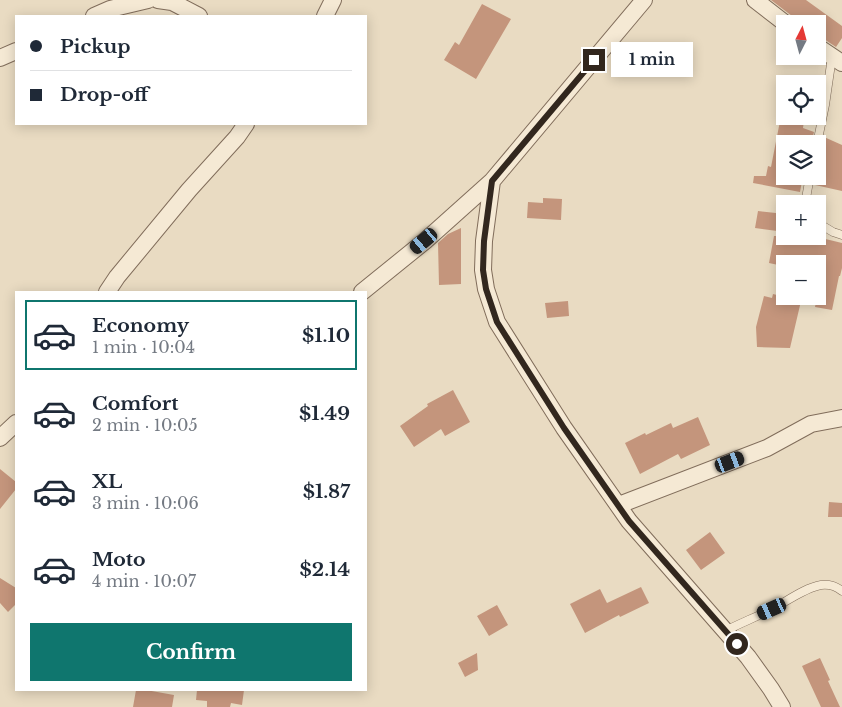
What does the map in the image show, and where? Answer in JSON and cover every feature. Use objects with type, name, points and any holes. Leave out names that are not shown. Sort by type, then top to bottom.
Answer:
[{"type":"street","points":[[96,15],[110,9],[148,0]]},
{"type":"street","points":[[158,0],[172,2],[197,15]]},
{"type":"street","points":[[326,15],[333,0]]},
{"type":"street","points":[[363,291],[492,181],[644,0]]},
{"type":"street","points":[[755,0],[776,16]]},
{"type":"street","points":[[0,58],[15,51]]},
{"type":"street","points":[[826,52],[837,60]]},
{"type":"street","points":[[108,291],[117,277],[189,190],[237,137],[245,125]]},
{"type":"street","points":[[492,181],[484,241],[483,270],[486,289],[497,322],[564,428],[629,521],[748,657],[782,707]]},
{"type":"street","points":[[619,506],[767,448],[811,424],[842,418]]},
{"type":"street","points":[[0,438],[15,424]]},
{"type":"lane","points":[[819,135],[837,60]]},
{"type":"lane","points":[[826,228],[842,235]]},
{"type":"lane","points":[[725,631],[818,585],[837,586],[842,592]]},
{"type":"building","points":[[771,0],[806,0],[842,26],[842,38],[836,47],[826,40],[826,15],[791,15]]},
{"type":"building","points":[[482,4],[511,19],[476,79],[444,60],[455,42],[459,45]]},
{"type":"building","points":[[779,125],[803,125],[803,128],[814,132],[813,135],[777,135]]},
{"type":"building","points":[[826,138],[842,145],[842,191],[815,185],[826,185]]},
{"type":"building","points":[[776,142],[776,185],[801,185],[800,192],[753,183],[754,176],[766,176],[768,166],[771,167]]},
{"type":"building","points":[[543,198],[562,199],[561,220],[527,218],[528,202],[543,203]]},
{"type":"building","points":[[758,211],[776,213],[776,231],[755,228]]},
{"type":"building","points":[[461,228],[461,284],[439,285],[438,243],[448,234]]},
{"type":"building","points":[[774,236],[776,236],[776,245],[826,245],[826,239],[842,243],[842,268],[832,310],[815,307],[815,305],[826,305],[826,255],[776,255],[776,264],[769,263]]},
{"type":"building","points":[[773,294],[776,295],[776,305],[800,305],[790,348],[757,347],[756,327],[764,296],[772,298]]},
{"type":"building","points":[[568,301],[569,316],[547,318],[545,303]]},
{"type":"building","points":[[453,390],[470,422],[445,436],[441,429],[414,447],[400,426],[428,406],[427,404]]},
{"type":"building","points":[[698,417],[710,445],[681,459],[678,454],[640,474],[625,443],[671,423],[673,428]]},
{"type":"building","points":[[0,469],[15,481],[15,490],[0,509]]},
{"type":"building","points":[[829,502],[842,503],[842,517],[828,517]]},
{"type":"building","points":[[710,532],[725,553],[701,570],[686,550]]},
{"type":"building","points":[[0,578],[15,587],[15,605],[8,612],[0,603]]},
{"type":"building","points":[[641,587],[649,603],[620,617],[619,615],[585,633],[570,604],[600,589],[607,603]]},
{"type":"building","points":[[497,605],[508,625],[489,636],[477,616]]},
{"type":"building","points":[[477,653],[478,670],[465,677],[458,663]]},
{"type":"building","points":[[820,658],[840,707],[821,707],[802,666]]},
{"type":"building","points":[[136,691],[152,691],[174,695],[172,707],[133,707]]},
{"type":"building","points":[[197,691],[244,691],[242,705],[231,703],[230,707],[207,707],[207,701],[196,700]]},
{"type":"route","points":[[594,60],[492,181],[484,241],[483,270],[486,289],[497,322],[564,428],[629,521],[737,644]]}]
